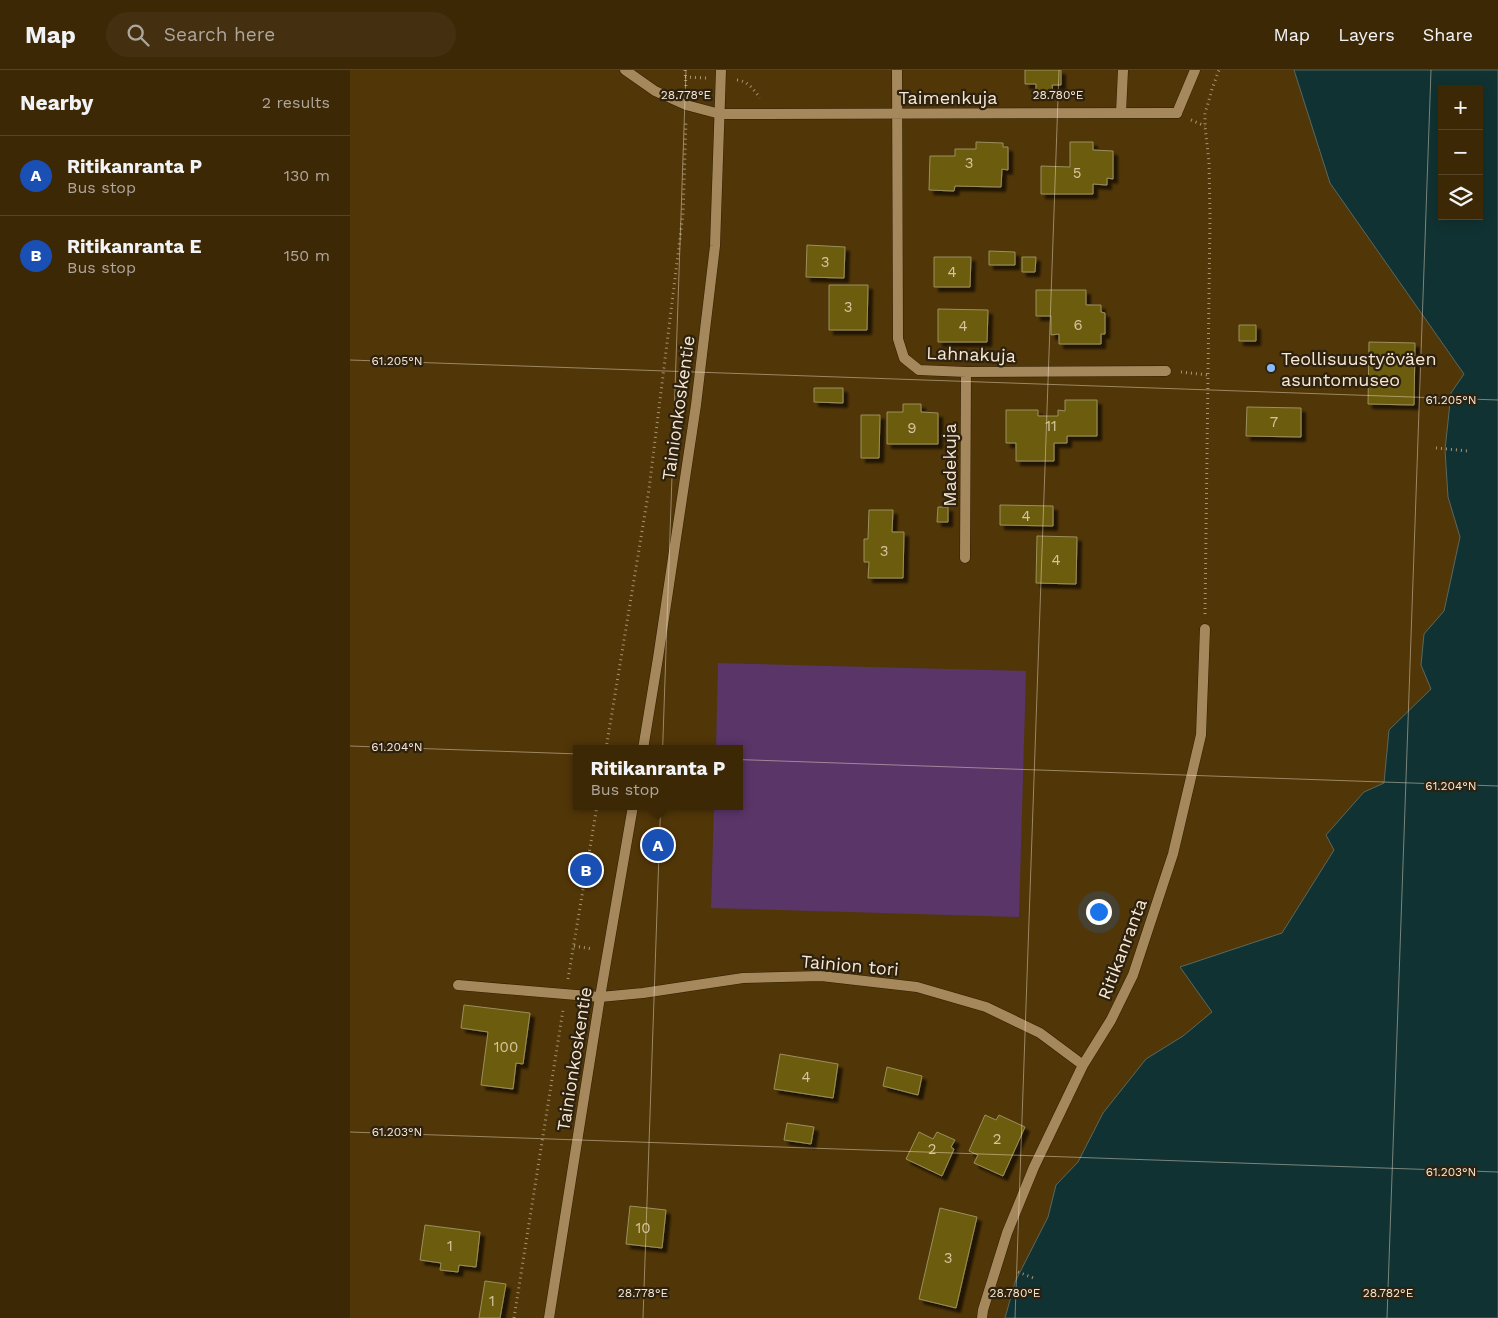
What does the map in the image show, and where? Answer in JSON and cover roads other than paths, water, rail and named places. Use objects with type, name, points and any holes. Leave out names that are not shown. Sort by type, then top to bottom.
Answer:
[{"type":"street","name":"Taimenkuja","points":[[625,70],[655,91],[686,105],[720,114],[1177,113],[1195,70]]},
{"type":"street","name":"Tainionkoskentie","points":[[643,745],[658,658],[696,405],[715,246],[721,70]]},
{"type":"street","name":"Lahnakuja","points":[[898,70],[898,339],[904,358],[919,370],[966,372],[1166,371]]},
{"type":"street","points":[[1122,113],[1123,70]]},
{"type":"street","name":"Madekuja","points":[[965,558],[966,372]]},
{"type":"street","name":"Ritikanranta","points":[[982,1318],[1007,1232],[1034,1167],[1083,1065],[1111,1020],[1133,975],[1173,854],[1201,735],[1205,629]]},
{"type":"street","name":"Tainionkoskentie","points":[[549,1318],[600,997],[632,810]]},
{"type":"street","name":"Tainion tori","points":[[458,985],[600,997],[643,993],[743,978],[821,976],[917,988],[986,1007],[1040,1033],[1083,1065]]},
{"type":"water","points":[[1294,70],[1498,70],[1498,1318],[1005,1318],[1015,1282],[1048,1217],[1056,1185],[1078,1162],[1103,1113],[1146,1059],[1183,1036],[1212,1012],[1180,967],[1282,933],[1334,850],[1326,835],[1364,792],[1384,783],[1389,730],[1431,689],[1421,665],[1424,634],[1444,611],[1460,537],[1448,497],[1445,450],[1451,393],[1464,374],[1330,183]]},
{"type":"place","name":"Teollisuustyöväen asuntomuseo","points":[[1271,368]]},
{"type":"place","name":"Ritikanranta P","points":[[658,845]]},
{"type":"place","name":"Ritikanranta E","points":[[586,870]]}]
